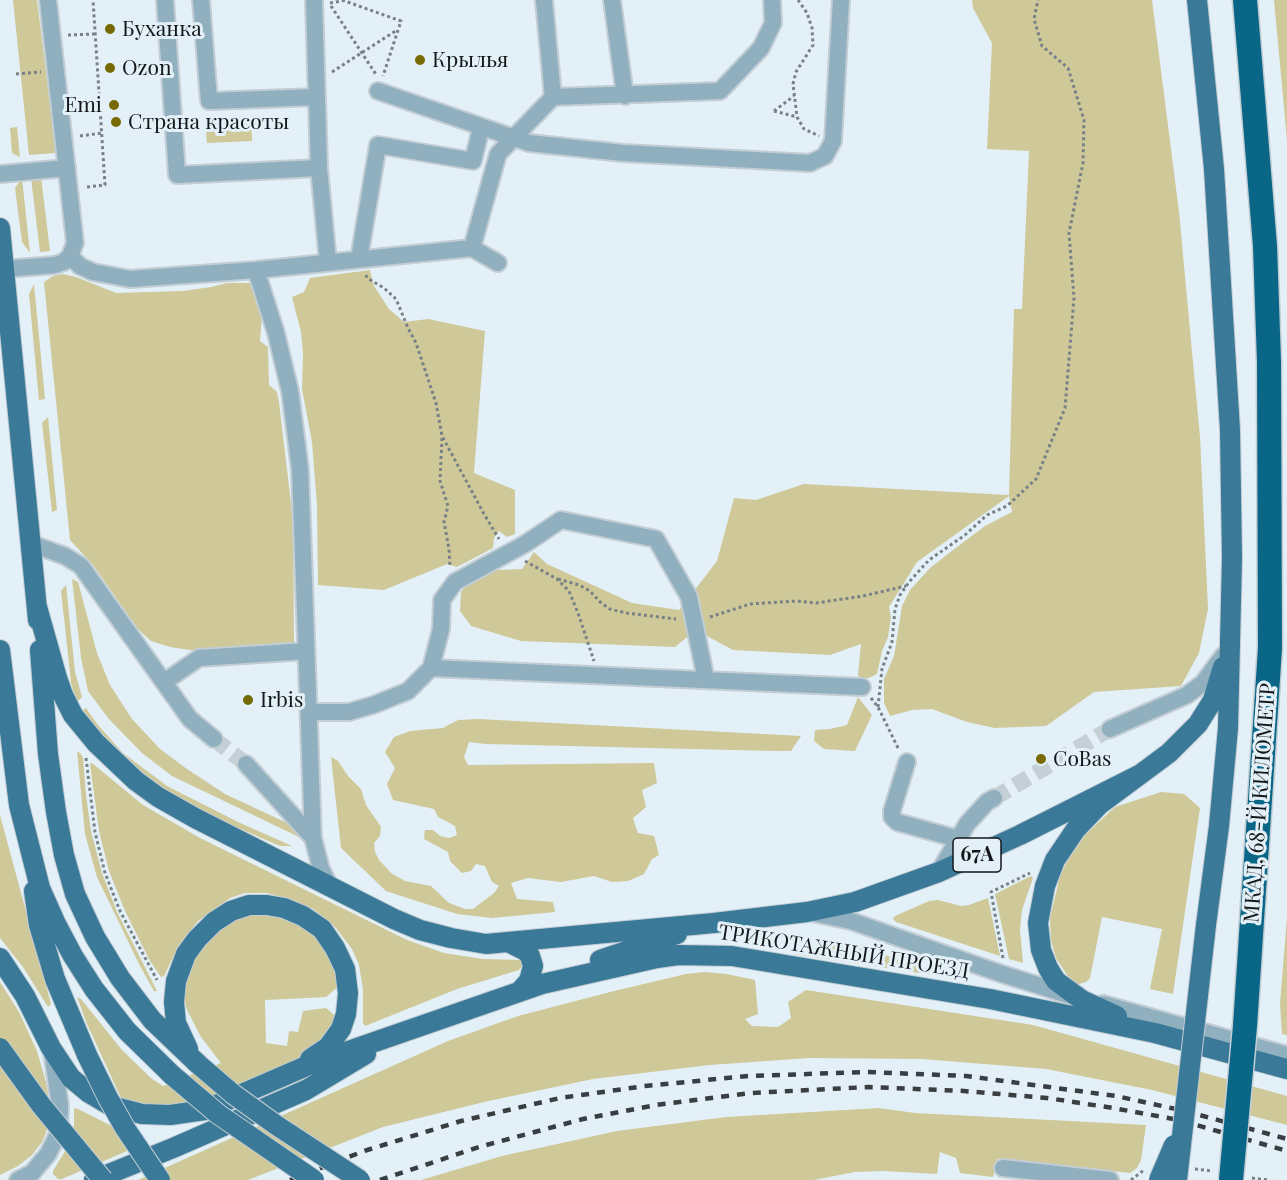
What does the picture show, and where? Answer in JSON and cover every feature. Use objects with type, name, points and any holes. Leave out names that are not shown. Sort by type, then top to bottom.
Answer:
[{"type":"highway","name":"МКАД, 68-Й КИЛОМЕТР","points":[[1231,1180],[1245,1026],[1270,648],[1269,362],[1265,246],[1245,0]]},
{"type":"main road","points":[[1177,1180],[1219,826],[1228,728],[1231,627],[1230,430],[1214,169],[1197,0]]},
{"type":"main road","points":[[0,228],[32,544],[48,754],[64,855],[75,894],[95,937],[120,978],[152,1020],[233,1094],[360,1180]]},
{"type":"main road","points":[[37,607],[63,695],[80,725],[114,761],[158,797],[330,887],[420,930],[451,939],[486,944],[714,923]]},
{"type":"main road","name":"67A","points":[[714,923],[807,912],[855,902],[939,872],[1020,835],[1139,775],[1169,753],[1198,724],[1213,700],[1231,627]]},
{"type":"main road","points":[[0,650],[5,739],[19,805],[40,888],[73,956],[94,989],[127,1031],[172,1075],[218,1114],[314,1180]]},
{"type":"main road","points":[[1139,775],[1099,805],[1077,829],[1055,860],[1041,901],[1038,923],[1041,950],[1056,981],[1079,998],[1155,1033]]},
{"type":"main road","points":[[30,850],[39,925],[55,979],[108,1098],[160,1180]]},
{"type":"main road","points":[[198,1064],[181,1037],[176,1023],[176,981],[186,954],[214,922],[231,911],[249,905],[267,905],[284,908],[303,916],[322,929],[345,969],[348,993],[346,1014],[341,1029],[328,1047],[280,1077]]},
{"type":"main road","points":[[542,984],[604,958],[714,923]]},
{"type":"main road","points":[[510,943],[526,951],[533,966],[529,981],[520,991]]},
{"type":"main road","name":"ТРИКОТАЖНЫЙ ПРОЕЗД","points":[[0,958],[25,996],[51,1048],[71,1078],[89,1093],[111,1106],[141,1114],[170,1115],[205,1110],[311,1064],[398,1035],[444,1016],[542,984],[657,958],[701,954],[732,956],[990,999],[1155,1033],[1287,1069]]},
{"type":"main road","name":"ТРИКОТАЖНЫЙ ПРОЕЗД","points":[[94,1180],[306,1090],[398,1035]]},
{"type":"main road","points":[[0,1048],[41,1105],[103,1180]]},
{"type":"main road","points":[[1159,1180],[1182,1125]]},
{"type":"street","points":[[4,269],[55,265],[63,262],[70,256],[75,237],[48,0]]},
{"type":"street","points":[[165,0],[177,175],[319,168]]},
{"type":"street","points":[[201,0],[209,101],[317,97]]},
{"type":"street","points":[[544,0],[553,97]]},
{"type":"street","points":[[612,0],[625,96]]},
{"type":"street","points":[[472,248],[498,154],[553,97],[720,91],[761,48],[773,23],[772,0]]},
{"type":"street","points":[[378,91],[529,143],[623,153],[810,163],[825,156],[832,141],[841,0]]},
{"type":"street","points":[[319,2],[316,74],[319,168],[328,262]]},
{"type":"street","points":[[361,259],[378,145],[472,161],[481,128]]},
{"type":"street","points":[[0,174],[67,168]]},
{"type":"street","points":[[70,256],[80,266],[93,272],[130,279],[256,270],[472,248],[498,263]]},
{"type":"street","points":[[256,270],[276,333],[290,391],[300,469],[313,838],[321,869],[330,887]]},
{"type":"street","points":[[309,712],[349,712],[408,691],[431,668],[441,629],[442,600],[455,582],[511,552],[561,520],[656,539],[689,597],[706,680]]},
{"type":"street","points":[[32,544],[65,556],[81,566],[190,719],[214,740]]},
{"type":"street","points":[[164,682],[199,658],[306,651]]},
{"type":"street","points":[[1110,729],[1187,695],[1203,683],[1226,653]]},
{"type":"street","points":[[431,668],[862,687]]},
{"type":"street","points":[[907,762],[892,817],[897,822],[957,839]]},
{"type":"street","points":[[246,764],[313,838]]},
{"type":"street","points":[[939,872],[966,824],[987,802],[994,798]]},
{"type":"street","points":[[807,912],[851,921],[1042,988],[1287,1055]]},
{"type":"street","points":[[18,1180],[32,1173],[48,1154],[59,1132],[60,1105],[51,1048]]},
{"type":"street","points":[[1003,1167],[1110,1180]]},
{"type":"path","points":[[87,187],[105,185],[93,0]]},
{"type":"path","points":[[342,0],[401,21],[381,82],[362,53],[319,2],[342,0]]},
{"type":"path","points":[[798,0],[807,13],[812,28],[813,45],[796,72],[793,84],[796,117],[804,129],[832,141]]},
{"type":"path","points":[[878,707],[882,669],[892,642],[895,609],[906,586],[929,560],[987,515],[1007,506],[1036,479],[1065,408],[1074,298],[1069,233],[1083,163],[1084,120],[1068,68],[1042,46],[1034,19],[1038,0]]},
{"type":"path","points":[[316,74],[330,73],[398,29]]},
{"type":"path","points":[[68,35],[95,34]]},
{"type":"path","points":[[16,74],[44,71]]},
{"type":"path","points":[[794,95],[774,111],[796,117]]},
{"type":"path","points":[[80,136],[102,133]]},
{"type":"path","points":[[361,259],[367,278],[384,288],[396,299],[416,343],[436,403],[442,436],[440,481],[448,506],[444,522],[449,549],[450,589]]},
{"type":"path","points":[[442,436],[483,514],[511,552],[557,579],[579,585],[590,591],[610,609],[674,619],[694,619],[705,618],[750,604],[788,601],[816,603],[854,598],[906,586]]},
{"type":"path","points":[[557,579],[568,591],[578,613],[597,674]]},
{"type":"path","points":[[862,687],[878,707],[907,762]]},
{"type":"path","points":[[80,725],[95,832],[105,873],[120,911],[158,980]]},
{"type":"path","points":[[1004,959],[991,892],[1034,871]]},
{"type":"shaded area","points":[[13,0],[37,0],[56,153],[29,155]]},
{"type":"shaded area","points":[[972,0],[1152,0],[1179,212],[1200,437],[1208,609],[1199,653],[1181,686],[1094,692],[1046,726],[995,728],[967,722],[932,709],[912,710],[890,716],[884,703],[884,679],[894,656],[902,606],[910,590],[930,568],[953,550],[985,526],[1012,512],[1009,496],[917,562],[889,607],[891,618],[888,637],[877,674],[865,679],[858,676],[861,644],[830,655],[733,650],[707,636],[694,591],[717,561],[734,498],[756,500],[804,484],[1009,495],[1014,309],[1022,309],[1029,151],[987,149],[992,43],[973,8]]},
{"type":"shaded area","points":[[1274,0],[1287,0],[1287,141],[1286,129]]},
{"type":"shaded area","points":[[251,116],[252,141],[207,143],[205,119]]},
{"type":"shaded area","points":[[17,127],[20,157],[12,153],[10,128]]},
{"type":"shaded area","points":[[41,177],[50,251],[40,252],[31,178]]},
{"type":"shaded area","points":[[22,178],[30,253],[22,242],[15,188]]},
{"type":"shaded area","points":[[370,270],[374,286],[389,309],[404,322],[428,319],[485,331],[474,473],[515,490],[515,534],[507,537],[499,531],[494,538],[493,548],[457,567],[447,564],[384,590],[318,585],[317,505],[312,442],[302,389],[301,332],[292,297],[304,292],[310,278]]},
{"type":"shaded area","points":[[63,274],[116,293],[183,291],[227,283],[251,283],[258,293],[262,315],[260,341],[268,347],[269,385],[277,392],[279,402],[293,520],[294,645],[196,651],[151,641],[138,629],[93,565],[70,540],[44,282],[53,276]]},
{"type":"shaded area","points":[[34,284],[45,399],[39,400],[29,294]]},
{"type":"shaded area","points":[[48,417],[57,510],[52,512],[42,423]]},
{"type":"shaded area","points":[[534,552],[547,564],[632,603],[679,610],[683,605],[687,637],[675,647],[521,641],[471,626],[460,611],[461,592],[473,577],[497,570],[522,569]]},
{"type":"shaded area","points":[[72,579],[78,582],[97,653],[110,685],[132,719],[160,749],[187,769],[225,794],[285,822],[298,831],[299,837],[172,776],[142,753],[108,718],[88,691],[81,658]]},
{"type":"shaded area","points":[[66,585],[75,672],[82,697],[78,701],[71,682],[61,591]]},
{"type":"shaded area","points":[[858,697],[872,715],[855,751],[824,749],[814,741],[815,730],[847,725]]},
{"type":"shaded area","points":[[86,708],[123,753],[167,786],[292,846],[280,846],[164,791],[102,736],[83,710]]},
{"type":"shaded area","points":[[478,719],[801,736],[791,751],[469,742],[464,757],[468,765],[654,763],[657,783],[642,790],[646,807],[633,818],[638,833],[654,836],[659,855],[652,859],[644,874],[628,881],[612,882],[594,876],[561,882],[528,878],[511,883],[517,899],[553,902],[555,912],[492,918],[457,914],[386,891],[341,848],[331,757],[338,761],[361,789],[366,805],[381,827],[380,836],[374,843],[375,852],[391,873],[405,881],[431,886],[449,903],[465,909],[473,909],[494,893],[499,886],[492,882],[485,866],[476,864],[471,871],[462,873],[450,861],[448,852],[424,839],[425,830],[433,830],[440,836],[449,838],[457,835],[455,826],[438,817],[434,809],[393,800],[387,784],[395,768],[385,752],[394,737],[410,731],[443,728],[458,720]]},
{"type":"shaded area","points":[[77,751],[83,758],[91,831],[102,873],[117,912],[157,991],[154,991],[140,966],[97,877],[85,834]]},
{"type":"shaded area","points":[[92,763],[143,805],[200,838],[407,940],[444,953],[483,959],[520,960],[522,966],[519,970],[457,989],[365,1026],[359,965],[352,949],[336,928],[313,909],[289,899],[267,893],[245,893],[230,898],[198,921],[179,945],[164,976],[161,977],[150,961],[125,911],[109,871],[99,831],[90,764]]},
{"type":"shaded area","points":[[1161,792],[1184,794],[1200,808],[1173,994],[1150,989],[1162,929],[1102,917],[1090,978],[1079,984],[1071,981],[1056,958],[1051,940],[1050,918],[1060,876],[1072,851],[1085,835],[1115,807]]},
{"type":"shaded area","points":[[0,815],[51,1004],[48,1007],[23,967],[0,938]]},
{"type":"shaded area","points":[[1031,876],[1033,878],[1022,910],[1020,930],[1023,963],[1009,959],[995,894]]},
{"type":"shaded area","points":[[988,898],[1000,956],[896,922],[893,919],[929,901],[938,900],[961,906]]},
{"type":"shaded area","points":[[248,914],[269,914],[290,920],[312,933],[328,953],[336,971],[339,986],[326,997],[265,1000],[266,1043],[287,1046],[289,1031],[298,1032],[303,1011],[326,1008],[334,1015],[334,1020],[325,1036],[314,1049],[298,1059],[207,1100],[184,1106],[150,1107],[122,1100],[77,997],[122,1050],[151,1078],[163,1086],[221,1063],[201,1037],[187,1010],[183,994],[189,967],[201,948],[216,931]]},
{"type":"shaded area","points":[[1287,917],[1287,1035],[1282,1034],[1280,1004]]},
{"type":"shaded area","points":[[833,945],[864,948],[953,978],[793,954]]},
{"type":"shaded area","points":[[704,972],[755,980],[758,1014],[745,1019],[752,1026],[778,1027],[791,1018],[788,1002],[806,990],[1033,1025],[1287,1096],[1287,1125],[1152,1090],[1046,1069],[922,1059],[809,1058],[710,1065],[593,1079],[484,1102],[383,1127],[248,1180],[138,1180],[448,1041],[518,1016],[614,991]]},
{"type":"shaded area","points":[[0,982],[19,1012],[37,1051],[50,1107],[47,1130],[42,1142],[32,1155],[18,1166],[0,1175]]},
{"type":"shaded area","points":[[76,1108],[126,1133],[131,1143],[127,1151],[58,1179],[53,1171],[68,1146]]},
{"type":"shaded area","points":[[879,1108],[915,1113],[1146,1125],[1141,1160],[1137,1168],[1130,1173],[997,1159],[993,1177],[960,1173],[956,1158],[940,1152],[937,1174],[855,1172],[814,1180],[421,1180],[502,1156],[617,1131],[726,1117]]},
{"type":"tunnel","points":[[994,798],[1110,729]]},
{"type":"tunnel","points":[[214,739],[246,764]]},
{"type":"railway","points":[[290,1180],[364,1151],[461,1121],[560,1098],[645,1086],[748,1076],[868,1072],[966,1076],[1116,1096],[1185,1111],[1287,1139]]},
{"type":"railway","points":[[380,1180],[479,1147],[583,1119],[656,1105],[751,1093],[869,1087],[964,1091],[1047,1098],[1113,1108],[1179,1120],[1287,1151]]},
{"type":"place","name":"Буханка","points":[[110,29]]},
{"type":"place","name":"Крылья","points":[[420,60]]},
{"type":"place","name":"Ozon","points":[[110,68]]},
{"type":"place","name":"Emi","points":[[114,105]]},
{"type":"place","name":"Страна красоты","points":[[116,122]]},
{"type":"place","name":"Irbis","points":[[248,700]]},
{"type":"place","name":"CoBas","points":[[1041,759]]}]
